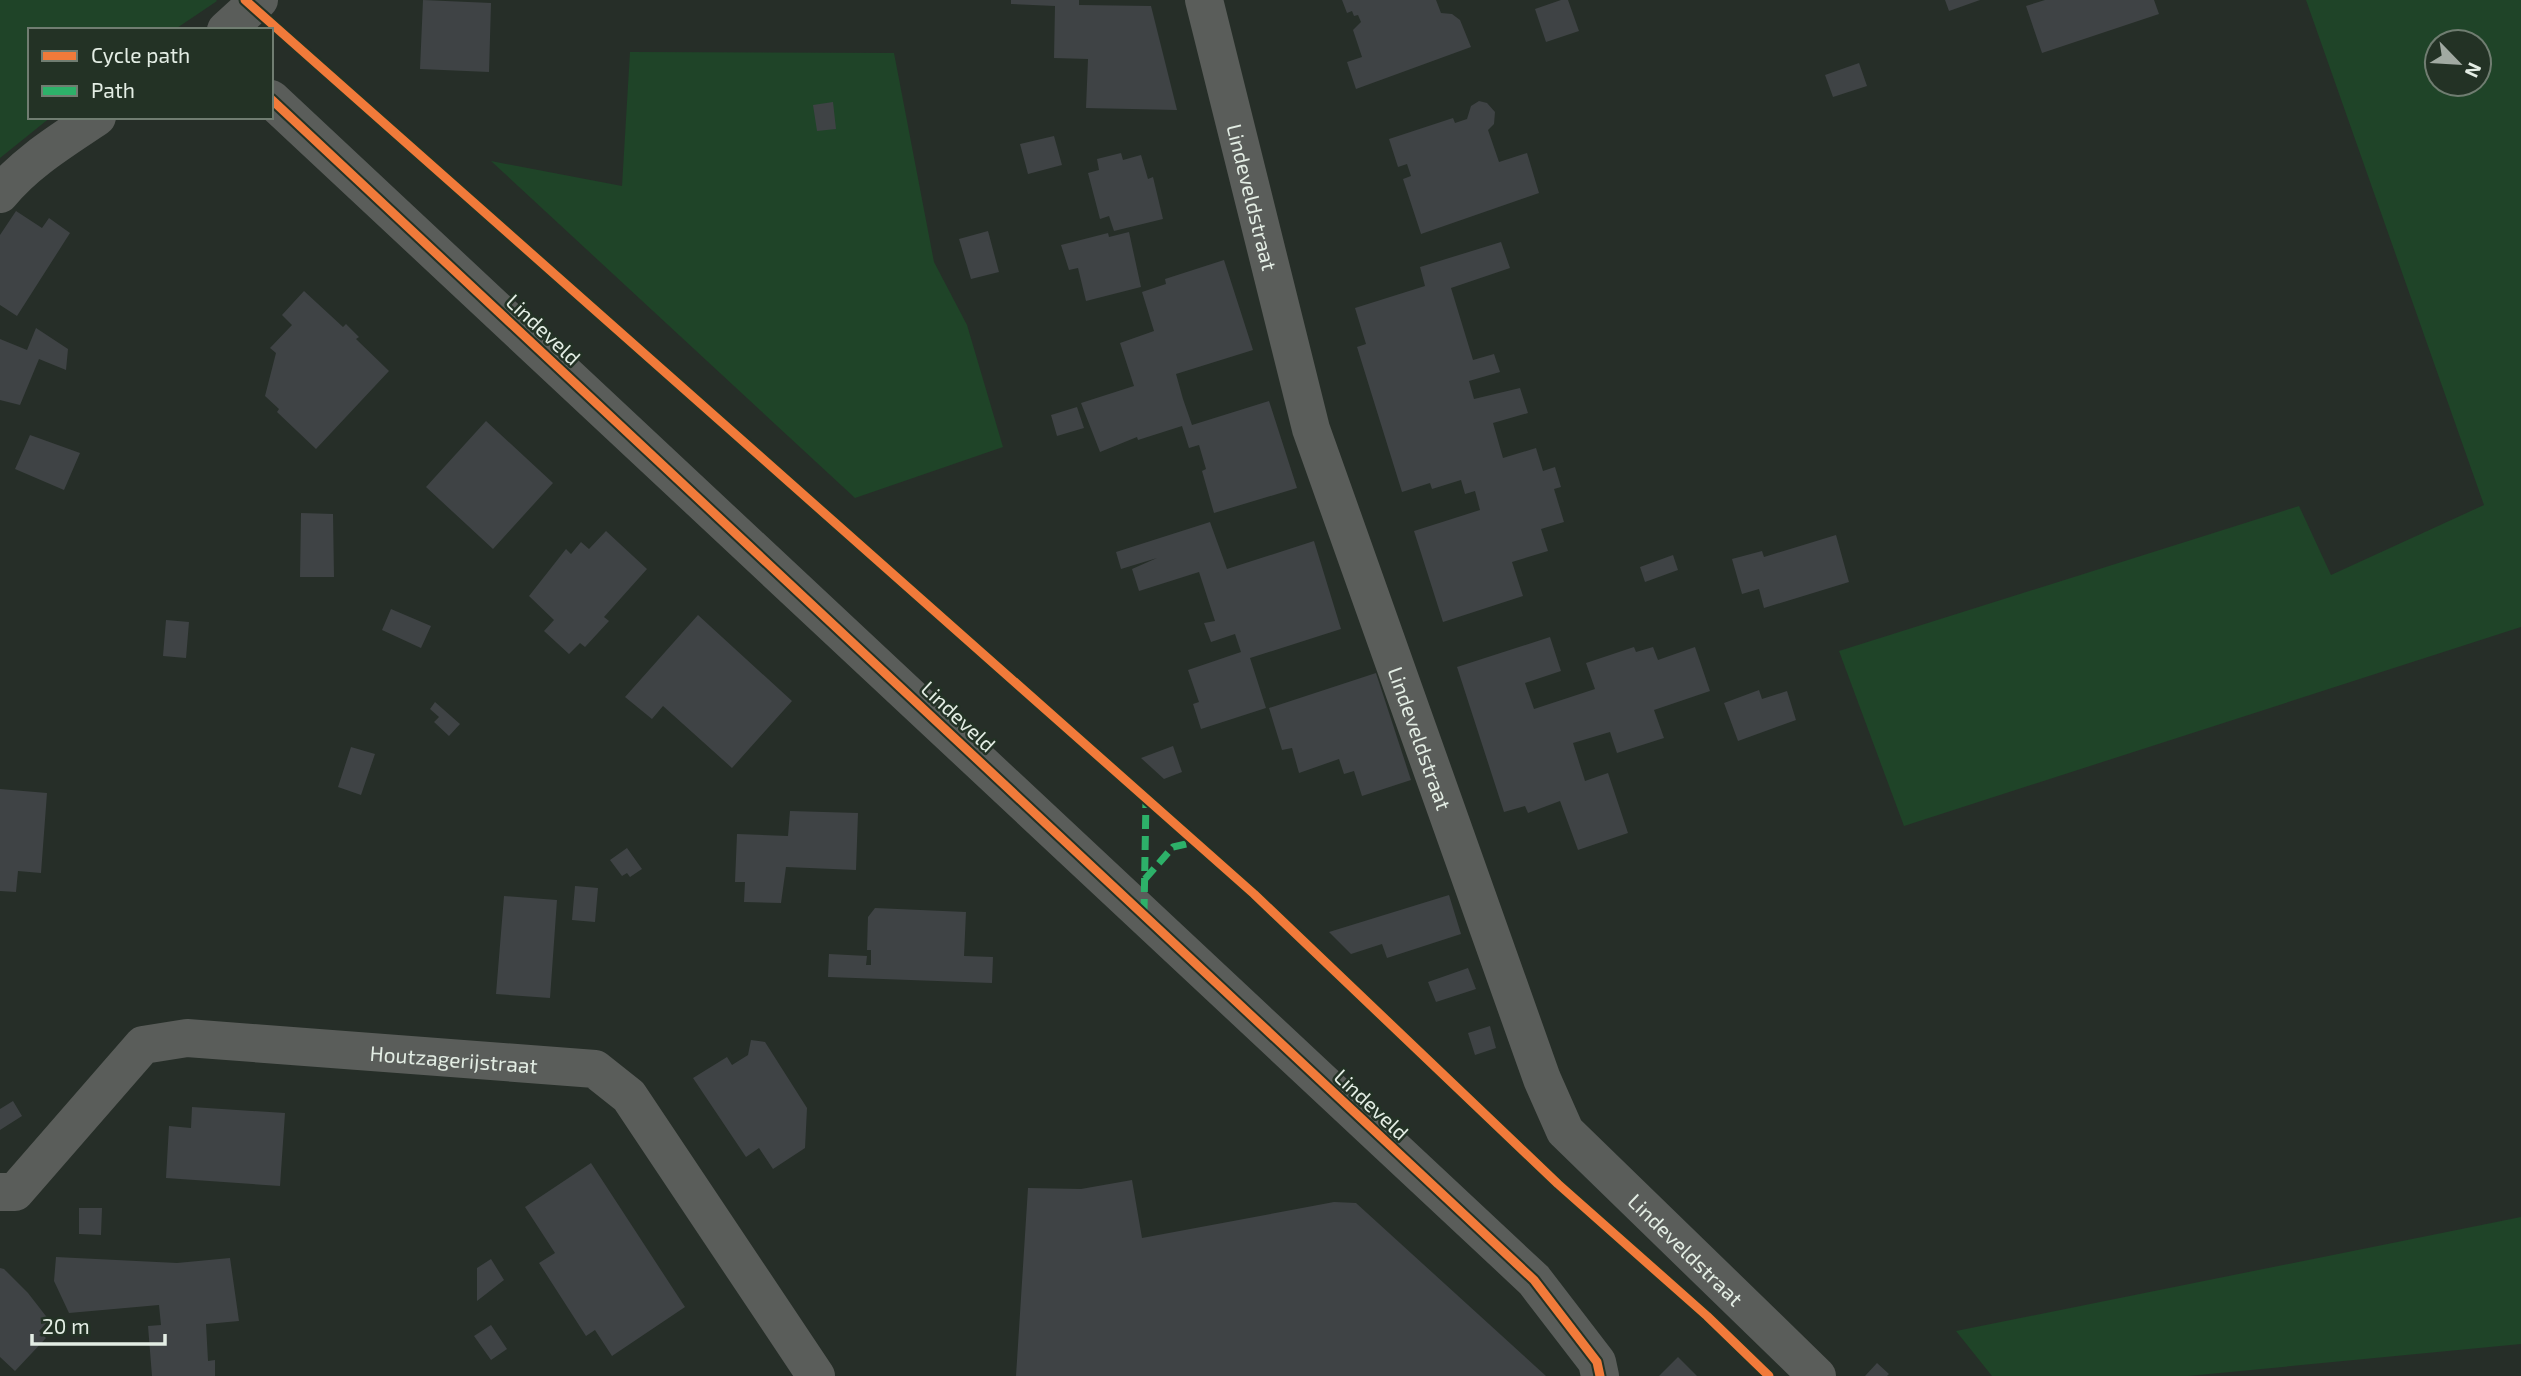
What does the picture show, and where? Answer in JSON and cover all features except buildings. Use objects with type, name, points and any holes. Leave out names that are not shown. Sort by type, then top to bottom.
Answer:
[{"type":"street","points":[[228,28],[259,0]]},
{"type":"street","name":"Lindeveldstraat","points":[[1204,0],[1311,429],[1551,1100],[1565,1131],[1816,1376]]},
{"type":"street","name":"Lindeveld","points":[[273,101],[1534,1280],[1597,1362],[1600,1376]]},
{"type":"street","points":[[0,194],[11,181],[57,144],[94,119]]},
{"type":"street","name":"Houtzagerijstraat","points":[[0,1192],[15,1192],[143,1045],[187,1038],[594,1069],[629,1096],[816,1376]]},
{"type":"green space","points":[[0,0],[217,1],[177,28],[28,28],[28,119],[49,119],[0,158]]},
{"type":"green space","points":[[2306,0],[2521,0],[2521,627],[1904,826],[1839,651],[2299,506],[2331,575],[2484,505]]},
{"type":"green space","points":[[630,52],[894,53],[934,262],[967,325],[1003,447],[855,498],[491,161],[622,186]]},
{"type":"green space","points":[[2521,1217],[2521,1344],[2188,1376],[1992,1376],[1956,1331]]},
{"type":"marked path","points":[[1144,913],[1146,799]]},
{"type":"marked path","points":[[1145,879],[1173,847],[1195,842]]},
{"type":"cycle path","points":[[245,0],[1254,894],[1558,1184],[1707,1316],[1769,1376]]},
{"type":"cycle path","points":[[273,101],[1534,1280],[1597,1362],[1600,1376]]}]
